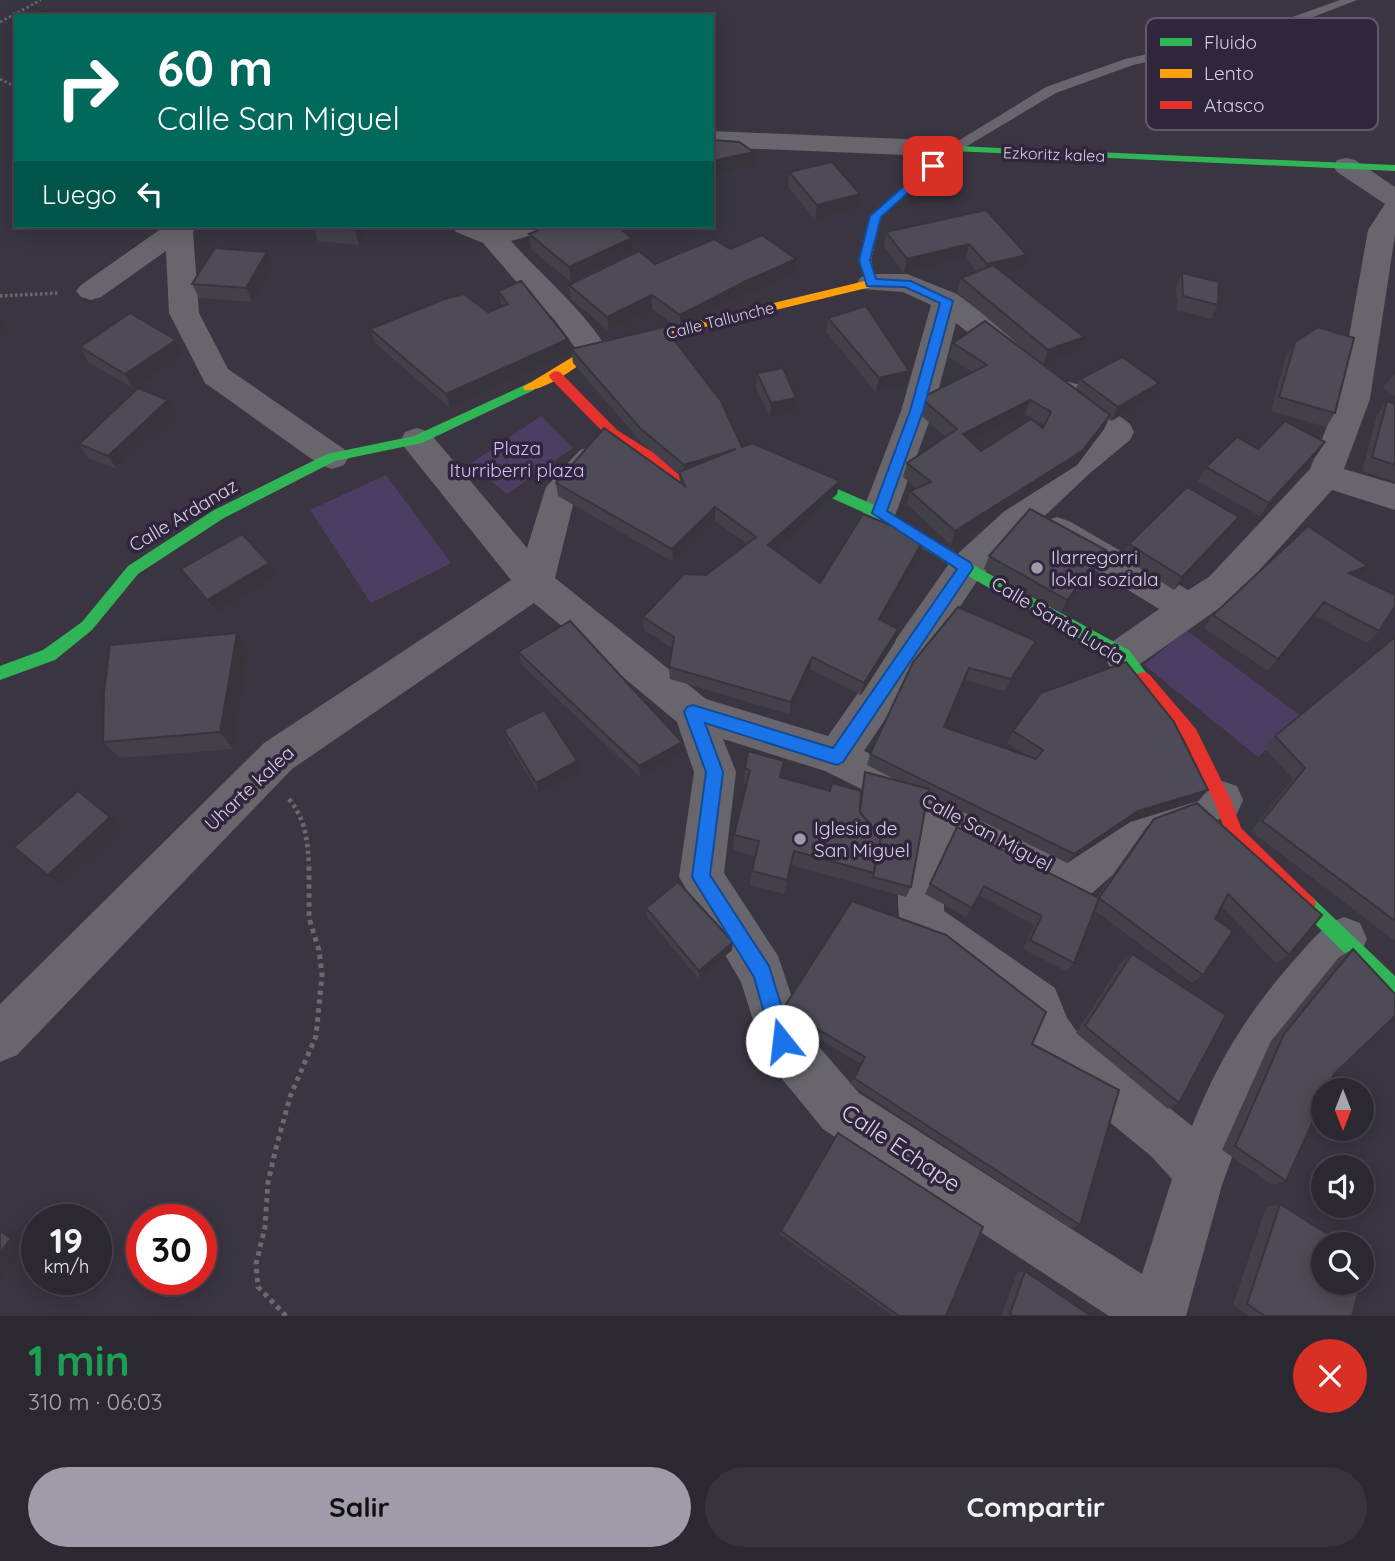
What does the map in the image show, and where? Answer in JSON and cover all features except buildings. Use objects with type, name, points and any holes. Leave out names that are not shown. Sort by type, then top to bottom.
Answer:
[{"type":"street","name":"Ezkoritz kalea","points":[[714,139],[1395,168]]},
{"type":"street","points":[[871,283],[864,260],[876,216],[952,149]]},
{"type":"street","points":[[1346,166],[1395,199]]},
{"type":"street","points":[[1123,655],[1222,587],[1325,475],[1354,399],[1382,230],[1395,209]]},
{"type":"street","points":[[91,291],[178,228]]},
{"type":"street","points":[[181,228],[184,313],[216,376],[332,457]]},
{"type":"street","points":[[479,232],[514,228]]},
{"type":"street","points":[[479,232],[564,312],[593,350],[555,374],[417,440],[536,583]]},
{"type":"street","name":"Calle Tallunche","points":[[593,350],[871,283],[907,283],[947,301]]},
{"type":"street","points":[[837,757],[966,568],[1077,465],[1118,432],[947,301],[916,411],[879,513]]},
{"type":"street","points":[[555,374],[612,433],[684,479],[741,460]]},
{"type":"street","points":[[536,583],[558,496],[612,433]]},
{"type":"street","name":"Calle Ardanaz","points":[[0,673],[49,655],[87,625],[133,570],[219,514],[332,457],[417,440]]},
{"type":"street","name":"Calle Santa Lucía","points":[[770,465],[879,513],[966,568],[1123,655],[1190,734],[1222,800],[1234,833],[1395,989]]},
{"type":"street","points":[[1325,475],[1395,497]]},
{"type":"street","points":[[1028,512],[1188,608]]},
{"type":"street","name":"Calle San Miguel","points":[[536,583],[693,712],[837,757],[938,805],[1075,879],[1139,824],[1222,800]]},
{"type":"street","name":"Uharte kalea","points":[[0,1038],[278,756],[536,583]]},
{"type":"street","name":"Calle Echape","points":[[693,712],[715,772],[701,877],[762,972],[782,1041],[841,1111],[1158,1316]]},
{"type":"street","points":[[938,805],[922,870],[921,922],[1038,1005],[1050,1035],[1063,1053],[1169,1138],[1199,1171]]},
{"type":"street","points":[[1158,1316],[1199,1171],[1248,1061],[1272,1024],[1344,939]]},
{"type":"lane","points":[[1302,18],[1351,0]]},
{"type":"lane","points":[[952,149],[1051,90],[1146,58]]},
{"type":"path","points":[[15,14],[41,0]]},
{"type":"path","points":[[260,774],[292,802],[306,827],[309,918],[319,950],[322,975],[316,1036],[290,1097],[276,1148],[268,1182],[265,1227],[256,1264],[258,1287],[286,1316]]},
{"type":"green space","name":"Plaza Iturriberri plaza","points":[[541,416],[573,448],[507,494],[470,464]]},
{"type":"green space","points":[[386,475],[451,563],[371,603],[310,510]]},
{"type":"green space","points":[[1186,630],[1302,717],[1258,757],[1144,665]]},
{"type":"traffic: fast","points":[[957,149],[1395,168]]},
{"type":"traffic: fast","points":[[0,673],[49,655],[87,626],[133,570],[219,514],[332,457],[417,440],[529,387]]},
{"type":"traffic: fast","points":[[789,473],[879,513],[966,568],[1123,655],[1143,679]]},
{"type":"traffic: fast","points":[[1307,904],[1395,989]]},
{"type":"traffic: slow","points":[[529,387],[555,375],[593,350],[871,283],[865,260],[876,216],[952,149],[957,149]]},
{"type":"traffic: jam","points":[[555,375],[612,433],[684,479],[730,464]]},
{"type":"traffic: jam","points":[[1143,679],[1190,734],[1222,800],[1234,833],[1307,904]]},
{"type":"place","name":"Ilarregorri lokal soziala","points":[[1037,568]]},
{"type":"place","name":"Iglesia de San Miguel","points":[[800,839]]},
{"type":"route","points":[[782,1041],[762,972],[701,877],[715,772],[693,712],[777,741],[837,757],[966,568],[879,513],[916,411],[947,301],[907,283],[871,283],[864,260],[876,216],[933,166]]}]
